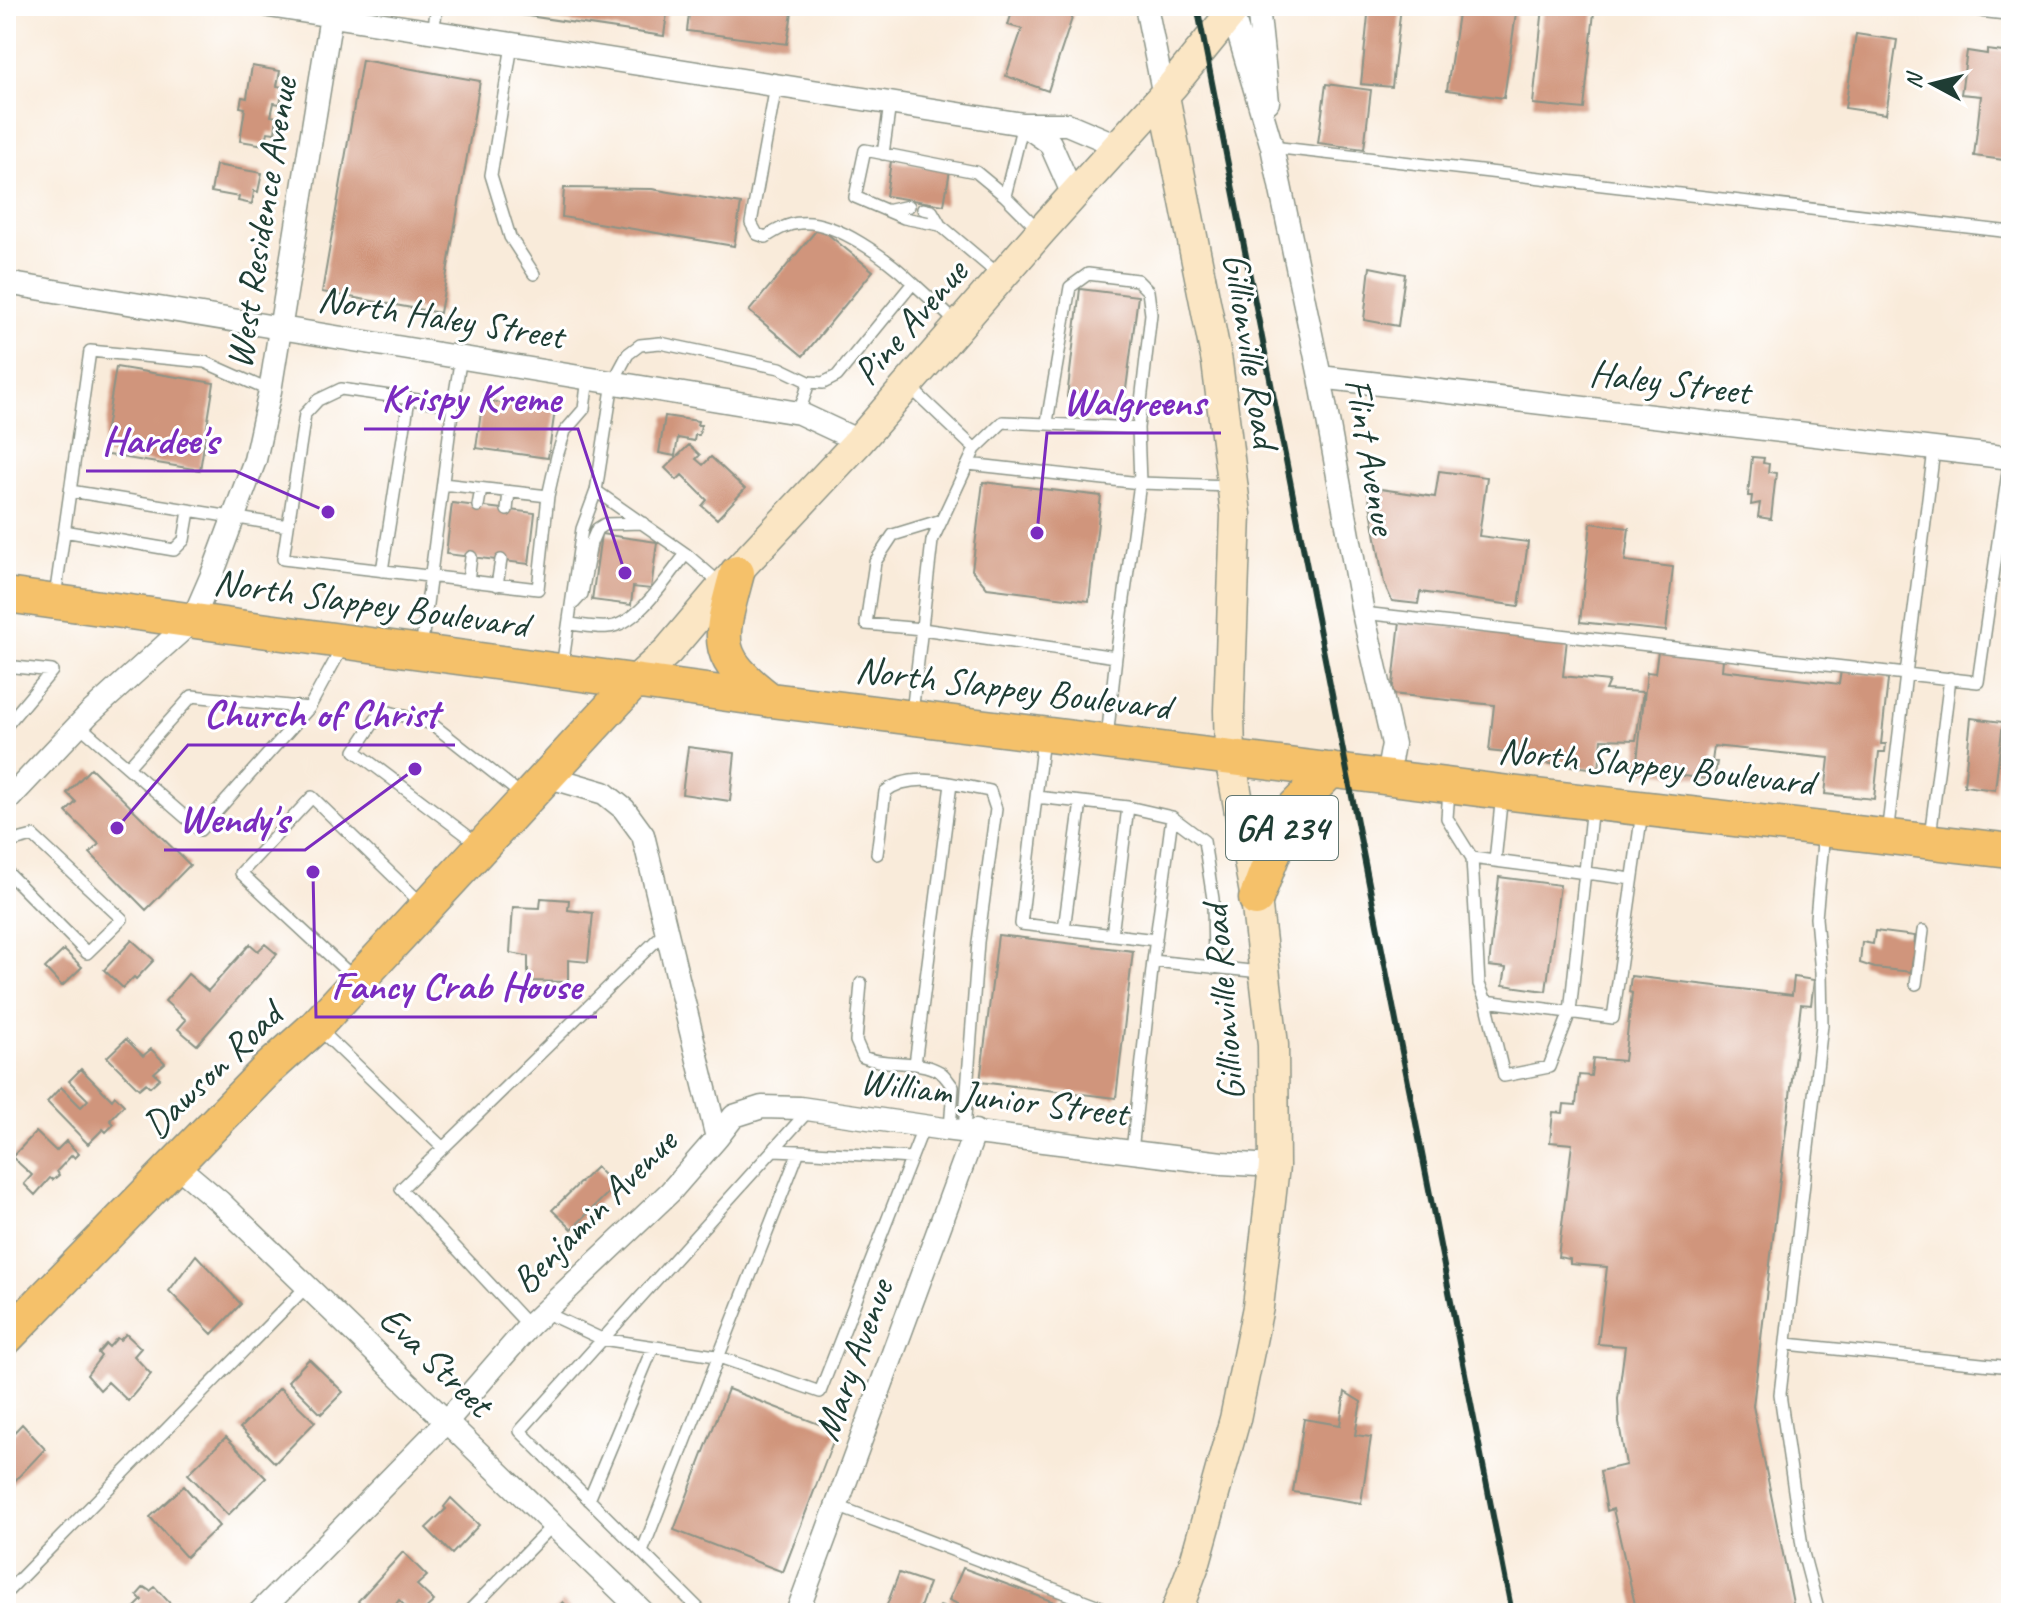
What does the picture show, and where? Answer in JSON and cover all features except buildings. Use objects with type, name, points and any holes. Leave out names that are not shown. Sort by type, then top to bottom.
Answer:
[{"type":"main road","name":"Pine Avenue","points":[[634,682],[668,651],[859,441],[1041,231],[1242,8]]},
{"type":"main road","name":"Gillionville Road","points":[[1164,96],[1217,362],[1236,514],[1230,758],[1267,973],[1273,1045],[1274,1166],[1258,1307],[1235,1419],[1195,1562],[1176,1613]]},
{"type":"main road","points":[[730,580],[722,630],[723,646],[735,670],[771,700]]},
{"type":"main road","name":"North Slappey Boulevard","points":[[6,595],[1044,735],[2011,851]]},
{"type":"main road","name":"Dawson Road","points":[[6,1338],[265,1072],[316,1026],[634,682]]},
{"type":"main road","name":"GA 234","points":[[1256,899],[1288,814],[1331,770]]},
{"type":"street","points":[[269,6],[1023,124],[1067,124],[1119,146]]},
{"type":"street","points":[[1146,6],[1164,96]]},
{"type":"street","points":[[1984,6],[2011,9]]},
{"type":"street","name":"Flint Avenue","points":[[1242,8],[1320,377],[1363,613],[1393,744],[1387,777]]},
{"type":"street","name":"West Residence Avenue","points":[[192,621],[235,519],[255,460],[270,391],[331,16]]},
{"type":"street","points":[[1023,124],[1050,143],[1074,197]]},
{"type":"street","name":"North Haley Street","points":[[6,283],[799,413],[859,441]]},
{"type":"street","name":"Haley Street","points":[[1320,377],[2010,458]]},
{"type":"street","points":[[6,802],[79,725],[192,621]]},
{"type":"street","name":"Benjamin Avenue","points":[[259,1613],[447,1421],[537,1319],[670,1192],[717,1138],[643,835],[624,809],[604,793],[536,787]]},
{"type":"street","name":"William Junior Street","points":[[717,1138],[734,1116],[762,1107],[810,1109],[1222,1163],[1274,1166]]},
{"type":"street","name":"Mary Avenue","points":[[797,1613],[837,1506],[963,1130]]},
{"type":"street","name":"Eva Street","points":[[175,1164],[220,1202],[644,1613]]},
{"type":"lane","points":[[433,33],[437,6]]},
{"type":"lane","points":[[512,45],[491,175],[510,237],[534,274]]},
{"type":"lane","points":[[776,86],[751,223],[757,234],[766,237],[785,225],[803,222],[837,231],[891,262],[960,326]]},
{"type":"lane","points":[[883,154],[890,104]]},
{"type":"lane","points":[[1005,196],[1023,124]]},
{"type":"lane","points":[[1272,147],[2011,232]]},
{"type":"lane","points":[[940,225],[904,218],[855,197],[865,150],[976,172],[1041,231]]},
{"type":"lane","points":[[890,210],[909,206]]},
{"type":"lane","points":[[923,209],[932,211],[940,225],[986,261],[1002,278]]},
{"type":"lane","points":[[1047,422],[1070,287],[1088,274],[1137,280],[1148,291],[1151,314],[1138,428],[1140,483],[1106,742]]},
{"type":"lane","points":[[561,672],[582,529],[596,491],[613,382],[628,354],[640,345],[660,343],[780,368],[809,382],[823,383],[837,376],[913,283]]},
{"type":"lane","points":[[54,602],[90,351],[205,362],[270,391]]},
{"type":"lane","points":[[421,652],[461,357]]},
{"type":"lane","points":[[453,405],[341,389],[318,400],[305,414],[283,559],[538,589],[548,496],[565,431],[584,409],[588,378]]},
{"type":"lane","points":[[799,413],[809,382]]},
{"type":"lane","points":[[908,385],[975,449]]},
{"type":"lane","points":[[382,571],[409,399]]},
{"type":"lane","points":[[911,718],[932,541],[975,449],[1003,422],[1138,428]]},
{"type":"lane","points":[[1887,836],[1934,450]]},
{"type":"lane","points":[[1363,613],[1978,682],[2010,458]]},
{"type":"lane","points":[[968,464],[1140,483],[1232,486]]},
{"type":"lane","points":[[443,484],[548,496]]},
{"type":"lane","points":[[478,506],[481,489]]},
{"type":"lane","points":[[70,491],[288,526]]},
{"type":"lane","points":[[596,491],[686,554],[730,580]]},
{"type":"lane","points":[[507,510],[509,492]]},
{"type":"lane","points":[[64,531],[174,550],[184,540],[189,511]]},
{"type":"lane","points":[[942,520],[893,535],[875,562],[866,624],[1116,657]]},
{"type":"lane","points":[[572,605],[582,594],[591,543],[597,529],[605,524],[643,523]]},
{"type":"lane","points":[[569,624],[610,628],[623,623],[642,608],[686,554]]},
{"type":"lane","points":[[468,581],[471,557]]},
{"type":"lane","points":[[497,585],[501,560]]},
{"type":"lane","points":[[79,725],[200,830],[309,708],[346,642]]},
{"type":"lane","points":[[6,666],[52,671],[6,726]]},
{"type":"lane","points":[[1930,841],[1950,678]]},
{"type":"lane","points":[[128,767],[192,696],[309,708]]},
{"type":"lane","points":[[481,846],[355,751],[382,710],[432,724],[536,787]]},
{"type":"lane","points":[[1044,735],[1021,924],[1156,940]]},
{"type":"lane","points":[[877,854],[885,792],[897,782],[922,780],[990,791],[996,809],[978,942],[963,1130]]},
{"type":"lane","points":[[915,1064],[951,784]]},
{"type":"lane","points":[[1450,785],[1447,818],[1472,858],[1479,984],[1504,1076],[1549,1067],[1570,1012],[1592,801]]},
{"type":"lane","points":[[1495,861],[1502,792]]},
{"type":"lane","points":[[356,981],[241,873],[312,797],[425,907]]},
{"type":"lane","points":[[1036,797],[1128,807],[1172,817],[1204,841],[1213,899],[1214,968]]},
{"type":"lane","points":[[1064,929],[1081,802]]},
{"type":"lane","points":[[1112,935],[1128,807]]},
{"type":"lane","points":[[1486,1001],[1613,1018],[1642,807]]},
{"type":"lane","points":[[1132,1151],[1172,817]]},
{"type":"lane","points":[[1819,1613],[1803,1553],[1780,1394],[1822,1025],[1816,918],[1824,827]]},
{"type":"lane","points":[[6,843],[33,836],[122,919],[87,953],[6,871]]},
{"type":"lane","points":[[1472,858],[1632,879]]},
{"type":"lane","points":[[666,930],[401,1189],[537,1319],[602,1339],[716,1356],[820,1392],[924,1126]]},
{"type":"lane","points":[[1916,984],[1923,931]]},
{"type":"lane","points":[[1153,961],[1267,973]]},
{"type":"lane","points":[[861,983],[856,1041],[863,1057],[877,1063],[915,1064],[941,1072],[953,1087],[963,1130]]},
{"type":"lane","points":[[316,1026],[443,1148]]},
{"type":"lane","points":[[703,1613],[520,1431],[810,1109]]},
{"type":"lane","points":[[773,1150],[911,1158]]},
{"type":"lane","points":[[642,1552],[716,1356],[799,1151]]},
{"type":"lane","points":[[6,1593],[307,1286]]},
{"type":"lane","points":[[1787,1344],[2011,1367]]},
{"type":"lane","points":[[589,1500],[653,1347]]},
{"type":"lane","points":[[837,1506],[1117,1613]]},
{"type":"lane","points":[[467,1613],[553,1525]]},
{"type":"railway","points":[[1197,6],[1512,1613]]},
{"type":"place","name":"Hardee's","points":[[328,512]]},
{"type":"place","name":"Walgreens","points":[[1037,533]]},
{"type":"place","name":"Krispy Kreme","points":[[625,573]]},
{"type":"place","name":"Wendy's","points":[[415,769]]},
{"type":"place","name":"Church of Christ","points":[[117,828]]},
{"type":"place","name":"Fancy Crab House","points":[[313,872]]}]
